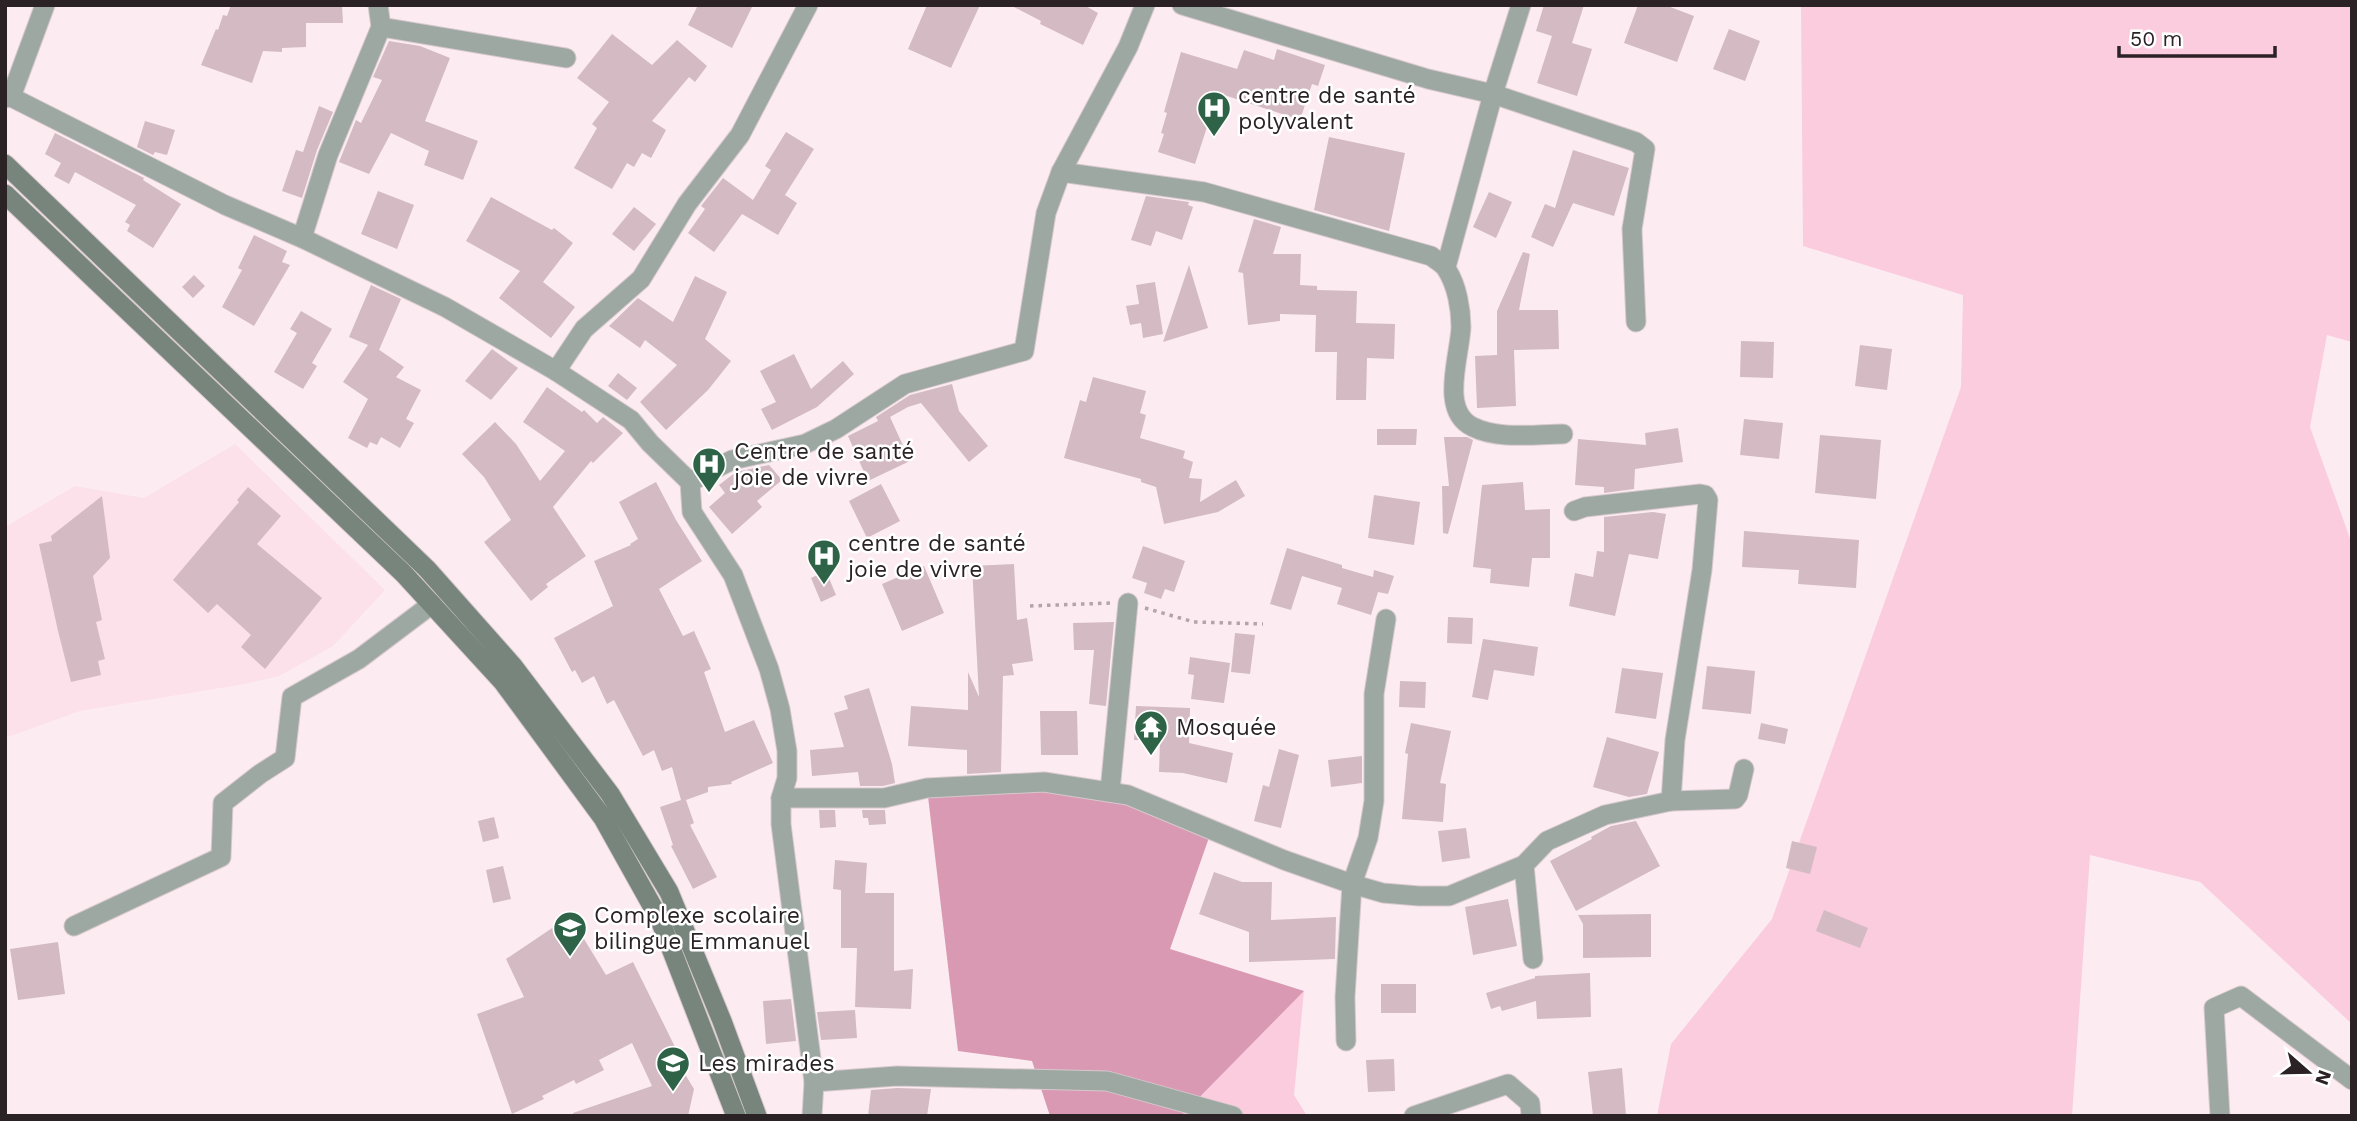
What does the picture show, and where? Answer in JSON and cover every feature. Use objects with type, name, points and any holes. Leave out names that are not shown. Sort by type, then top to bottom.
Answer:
[{"type":"main road","points":[[5,164],[427,569],[513,666],[610,794],[669,892],[722,1021],[757,1116]]},
{"type":"main road","points":[[5,194],[385,556],[503,682],[603,818],[660,920],[736,1116]]},
{"type":"street","points":[[45,5],[8,98],[225,205],[302,238],[445,307],[556,370],[631,420],[690,482],[692,512],[733,575],[769,669],[780,709],[787,751],[788,778],[781,798],[781,824],[814,1082],[812,1116]]},
{"type":"street","points":[[302,238],[328,155],[381,27],[378,5]]},
{"type":"street","points":[[556,370],[584,329],[641,279],[687,204],[740,135],[808,5]]},
{"type":"street","points":[[690,482],[732,460],[805,444],[836,429],[905,384],[1024,351],[1046,213],[1061,172],[1128,47],[1145,5]]},
{"type":"street","points":[[1182,5],[1427,79],[1493,94],[1636,142],[1645,149],[1632,229],[1636,322]]},
{"type":"street","points":[[1446,267],[1493,94],[1521,5]]},
{"type":"street","points":[[381,27],[566,58]]},
{"type":"street","points":[[1061,172],[1204,192],[1431,256],[1446,267],[1456,291],[1461,326],[1453,399],[1457,412],[1472,427],[1501,434],[1563,434]]},
{"type":"street","points":[[1574,511],[1585,507],[1700,494],[1706,495],[1708,500],[1702,570],[1675,740],[1671,801]]},
{"type":"street","points":[[1110,791],[1128,603]]},
{"type":"street","points":[[74,926],[221,857],[223,803],[285,758],[292,697],[359,659],[432,604]]},
{"type":"street","points":[[1346,1041],[1345,997],[1352,884],[1368,838],[1374,801],[1374,694],[1386,619]]},
{"type":"street","points":[[781,798],[884,798],[927,788],[1044,782],[1110,791],[1128,795],[1284,860],[1383,894],[1448,896],[1524,865],[1547,841],[1605,815],[1671,801],[1735,799],[1744,769]]},
{"type":"street","points":[[1524,865],[1534,959]]},
{"type":"street","points":[[2220,1116],[2214,1008],[2241,996],[2352,1080]]},
{"type":"street","points":[[814,1082],[897,1076],[1107,1081],[1233,1116]]},
{"type":"street","points":[[1414,1116],[1508,1084],[1530,1103],[1531,1116]]},
{"type":"path","points":[[1030,606],[1128,603],[1194,622],[1263,624]]},
{"type":"shaded area","points":[[1801,5],[2352,5],[2352,342],[2327,335],[2310,427],[2352,544],[2352,1024],[2200,882],[2090,855],[2072,1116],[1657,1116],[1671,1044],[1772,919],[1961,387],[1963,295],[1803,246]]},
{"type":"shaded area","points":[[235,444],[385,590],[333,646],[279,676],[80,711],[5,738],[5,527],[75,486],[144,498]]},
{"type":"shaded area","points":[[927,788],[1103,790],[1212,829],[1170,949],[1304,991],[1181,1116],[1050,1116],[1032,1061],[958,1051]]},
{"type":"shaded area","points":[[1304,991],[1294,1095],[1307,1116],[1181,1116]]},
{"type":"building","points":[[231,5],[342,5],[343,23],[306,23],[306,47],[282,48],[282,52],[263,51],[252,83],[201,65],[223,15],[227,16]]},
{"type":"building","points":[[698,5],[753,5],[732,48],[688,25]]},
{"type":"building","points":[[927,5],[980,5],[951,68],[908,49]]},
{"type":"building","points":[[1010,5],[1084,5],[1098,13],[1083,45],[1040,24],[1041,21]]},
{"type":"building","points":[[1544,5],[1584,5],[1572,43],[1592,49],[1577,96],[1537,83],[1552,36],[1536,31]]},
{"type":"building","points":[[1638,5],[1665,5],[1694,16],[1677,62],[1624,43]]},
{"type":"building","points":[[1729,29],[1760,41],[1745,81],[1713,69]]},
{"type":"building","points":[[612,34],[652,65],[677,40],[707,66],[695,82],[689,77],[652,121],[666,130],[651,158],[642,153],[634,167],[627,163],[612,189],[574,168],[597,128],[592,124],[609,102],[577,78]]},
{"type":"building","points":[[389,41],[420,46],[450,58],[425,121],[478,141],[463,180],[424,165],[429,151],[391,133],[369,174],[339,162],[356,120],[361,123],[382,80],[373,77]]},
{"type":"building","points":[[1277,49],[1325,65],[1318,86],[1312,84],[1300,120],[1215,92],[1204,123],[1208,124],[1195,164],[1158,152],[1164,134],[1161,133],[1167,113],[1164,112],[1181,52],[1237,69],[1244,50],[1274,60]]},
{"type":"building","points":[[319,106],[333,112],[317,150],[302,198],[282,191],[296,150],[303,152]]},
{"type":"building","points":[[145,121],[175,130],[167,155],[155,152],[153,155],[137,147]]},
{"type":"building","points":[[786,132],[814,149],[785,195],[797,203],[778,235],[742,214],[714,252],[688,233],[705,209],[701,206],[723,178],[753,200],[771,170],[765,166]]},
{"type":"building","points":[[55,133],[144,178],[143,180],[181,204],[153,248],[127,231],[130,225],[125,222],[136,205],[75,172],[69,184],[54,176],[61,163],[45,154]]},
{"type":"building","points":[[1329,137],[1405,153],[1389,231],[1314,210]]},
{"type":"building","points":[[1573,150],[1629,168],[1614,216],[1573,203],[1553,247],[1531,237],[1545,204],[1555,208]]},
{"type":"building","points":[[378,191],[414,205],[397,249],[361,234]]},
{"type":"building","points":[[1489,192],[1512,202],[1496,238],[1473,227]]},
{"type":"building","points":[[1146,196],[1189,202],[1188,205],[1193,207],[1182,240],[1156,231],[1151,246],[1131,240]]},
{"type":"building","points":[[491,197],[552,230],[554,228],[573,243],[543,282],[575,307],[551,338],[499,298],[520,271],[466,241]]},
{"type":"building","points":[[634,207],[656,224],[634,251],[612,234]]},
{"type":"building","points":[[1254,219],[1281,227],[1273,254],[1301,254],[1300,285],[1317,286],[1317,290],[1357,291],[1356,323],[1395,324],[1394,359],[1367,358],[1366,400],[1336,400],[1337,352],[1315,352],[1316,315],[1280,314],[1280,321],[1248,325],[1243,273],[1238,272]]},
{"type":"building","points":[[254,235],[287,251],[282,262],[290,265],[254,326],[222,307],[242,270],[238,268]]},
{"type":"building","points":[[1523,252],[1530,254],[1519,310],[1558,310],[1559,349],[1514,350],[1516,406],[1477,408],[1475,356],[1497,355],[1497,311]]},
{"type":"building","points":[[1189,265],[1208,328],[1163,342]]},
{"type":"building","points":[[194,275],[205,286],[193,298],[182,287]]},
{"type":"building","points":[[695,276],[727,292],[705,339],[731,361],[708,390],[666,430],[640,402],[677,365],[645,340],[640,348],[609,326],[638,298],[673,322]]},
{"type":"building","points":[[1155,282],[1163,334],[1143,338],[1141,323],[1130,325],[1126,306],[1139,304],[1136,285]]},
{"type":"building","points":[[371,285],[401,299],[379,350],[404,367],[396,377],[421,390],[406,419],[414,423],[400,448],[381,437],[377,445],[370,442],[367,448],[348,438],[368,399],[343,382],[368,345],[349,337]]},
{"type":"building","points":[[301,311],[332,329],[312,363],[317,366],[303,389],[274,372],[297,333],[290,329]]},
{"type":"building","points":[[1741,341],[1774,342],[1773,378],[1740,377]]},
{"type":"building","points":[[1860,345],[1892,349],[1887,390],[1855,386]]},
{"type":"building","points":[[492,349],[518,368],[491,400],[465,381]]},
{"type":"building","points":[[794,354],[811,389],[843,361],[854,374],[817,407],[772,430],[761,409],[776,402],[760,371]]},
{"type":"building","points":[[618,373],[637,388],[627,400],[608,386]]},
{"type":"building","points":[[1093,377],[1146,391],[1140,413],[1146,415],[1140,438],[1185,451],[1183,458],[1193,462],[1189,478],[1202,479],[1200,502],[1236,480],[1245,496],[1218,512],[1164,524],[1156,487],[1141,482],[1141,479],[1064,458],[1080,400],[1086,402]]},
{"type":"building","points":[[952,384],[959,411],[988,446],[969,462],[921,403],[890,417],[910,461],[868,481],[848,436],[878,421],[876,417],[910,395]]},
{"type":"building","points":[[547,387],[582,412],[584,410],[597,423],[603,417],[623,433],[593,463],[591,461],[553,507],[586,556],[546,584],[548,587],[531,601],[484,542],[511,520],[484,477],[462,454],[495,422],[516,444],[540,481],[565,451],[523,422]]},
{"type":"building","points":[[1744,419],[1783,423],[1779,459],[1740,455]]},
{"type":"building","points":[[1678,428],[1683,462],[1635,469],[1634,489],[1604,493],[1604,487],[1575,485],[1578,439],[1646,445],[1645,433]]},
{"type":"building","points":[[1377,429],[1417,429],[1416,445],[1377,445]]},
{"type":"building","points":[[1820,435],[1881,440],[1876,499],[1815,493]]},
{"type":"building","points":[[1444,437],[1467,437],[1473,440],[1448,534],[1443,533],[1442,486],[1449,486]]},
{"type":"building","points":[[769,465],[782,480],[757,501],[762,507],[732,534],[709,507],[725,493],[719,485],[736,472]]},
{"type":"building","points":[[656,482],[702,561],[659,589],[683,636],[694,631],[711,669],[704,672],[725,732],[754,720],[773,763],[731,782],[732,784],[708,787],[708,792],[686,800],[694,823],[690,825],[717,877],[693,889],[671,846],[673,845],[660,807],[681,800],[672,767],[662,771],[654,750],[643,756],[614,700],[607,704],[594,676],[582,683],[575,670],[572,672],[554,638],[613,606],[594,561],[631,545],[638,539],[619,502]]},
{"type":"building","points":[[1523,482],[1525,510],[1550,509],[1550,558],[1532,558],[1529,587],[1490,583],[1491,569],[1473,567],[1482,485]]},
{"type":"building","points":[[881,484],[900,521],[867,538],[849,501]]},
{"type":"building","points":[[248,487],[281,516],[257,544],[322,598],[265,669],[241,647],[251,635],[217,604],[208,613],[173,580],[239,502],[237,500]]},
{"type":"building","points":[[1374,495],[1420,502],[1414,545],[1368,538]]},
{"type":"building","points":[[102,496],[110,558],[93,576],[102,620],[96,622],[105,659],[98,661],[101,675],[71,682],[39,544],[52,541],[51,536]]},
{"type":"building","points":[[1653,512],[1666,514],[1658,559],[1629,554],[1615,616],[1569,606],[1575,573],[1593,577],[1597,551],[1604,552],[1604,517]]},
{"type":"building","points":[[1744,531],[1859,540],[1856,588],[1798,584],[1799,570],[1742,567]]},
{"type":"building","points":[[1143,546],[1185,561],[1174,592],[1165,589],[1161,599],[1144,593],[1147,583],[1132,578]]},
{"type":"building","points":[[1287,548],[1373,577],[1374,570],[1394,576],[1388,594],[1378,592],[1371,615],[1337,604],[1342,588],[1302,576],[1291,610],[1270,604]]},
{"type":"building","points":[[1014,564],[1017,620],[1027,618],[1033,661],[1012,664],[1014,675],[1003,676],[1001,772],[967,774],[967,750],[908,746],[911,706],[968,710],[968,672],[979,697],[972,566]]},
{"type":"building","points":[[924,566],[944,613],[902,631],[882,584]]},
{"type":"building","points":[[826,571],[836,595],[821,602],[811,578]]},
{"type":"building","points":[[1448,617],[1473,618],[1472,644],[1447,643]]},
{"type":"building","points":[[1114,622],[1106,706],[1089,704],[1094,650],[1074,650],[1073,623]]},
{"type":"building","points":[[1235,633],[1255,635],[1250,674],[1231,672]]},
{"type":"building","points":[[1483,639],[1538,647],[1534,676],[1494,670],[1488,700],[1472,697]]},
{"type":"building","points":[[1190,657],[1230,663],[1224,703],[1191,699],[1194,675],[1188,674]]},
{"type":"building","points":[[1707,666],[1755,671],[1751,714],[1702,709]]},
{"type":"building","points":[[1622,668],[1663,673],[1656,719],[1615,713]]},
{"type":"building","points":[[1400,681],[1426,682],[1425,708],[1399,707]]},
{"type":"building","points":[[869,688],[892,764],[895,783],[860,786],[858,772],[812,776],[810,750],[844,747],[834,713],[848,709],[844,696]]},
{"type":"building","points":[[1136,706],[1190,708],[1189,743],[1233,753],[1227,783],[1183,773],[1159,772],[1160,741],[1134,740]]},
{"type":"building","points":[[1040,711],[1077,711],[1078,755],[1041,755]]},
{"type":"building","points":[[1411,723],[1451,731],[1440,783],[1446,784],[1443,822],[1402,819],[1408,754],[1405,753]]},
{"type":"building","points":[[1761,723],[1788,729],[1785,744],[1758,739]]},
{"type":"building","points":[[1607,737],[1659,752],[1647,794],[1629,797],[1593,787]]},
{"type":"building","points":[[1279,749],[1299,755],[1281,828],[1254,821],[1263,785],[1269,787]]},
{"type":"building","points":[[1362,756],[1362,783],[1331,787],[1328,760]]},
{"type":"building","points":[[819,810],[835,810],[836,827],[820,828]]},
{"type":"building","points":[[862,810],[885,810],[886,824],[869,825],[868,818],[863,818]]},
{"type":"building","points":[[494,817],[499,838],[483,842],[478,821]]},
{"type":"building","points":[[1636,821],[1660,866],[1576,911],[1550,861],[1611,826]]},
{"type":"building","points":[[1466,828],[1470,858],[1442,862],[1438,831]]},
{"type":"building","points":[[1792,841],[1817,847],[1810,874],[1786,868]]},
{"type":"building","points":[[835,860],[867,863],[865,893],[894,893],[894,971],[913,969],[911,1009],[855,1007],[857,948],[841,948],[841,890],[833,889]]},
{"type":"building","points":[[503,866],[511,899],[493,903],[486,870]]},
{"type":"building","points":[[1214,872],[1242,882],[1272,882],[1271,920],[1336,917],[1335,959],[1249,962],[1249,932],[1199,914]]},
{"type":"building","points":[[1508,899],[1517,946],[1473,955],[1465,907]]},
{"type":"building","points":[[1824,910],[1868,928],[1860,948],[1816,931]]},
{"type":"building","points":[[1651,914],[1651,957],[1583,958],[1583,924],[1578,915]]},
{"type":"building","points":[[570,916],[606,975],[633,962],[681,1059],[677,1061],[694,1089],[688,1116],[574,1116],[573,1113],[652,1086],[632,1043],[599,1060],[604,1070],[576,1084],[574,1080],[542,1096],[544,1099],[512,1114],[477,1014],[524,997],[506,959]]},
{"type":"building","points":[[58,942],[65,994],[18,1000],[10,949]]},
{"type":"building","points":[[1590,973],[1591,1017],[1537,1019],[1536,1001],[1502,1011],[1500,1006],[1491,1009],[1486,993],[1535,976]]},
{"type":"building","points":[[1381,984],[1416,984],[1416,1013],[1381,1013]]},
{"type":"building","points":[[791,999],[796,1041],[766,1044],[763,1001]]},
{"type":"building","points":[[855,1010],[857,1038],[821,1040],[817,1012]]},
{"type":"building","points":[[1394,1059],[1395,1091],[1368,1092],[1366,1060]]},
{"type":"building","points":[[1622,1068],[1626,1116],[1593,1116],[1588,1072]]},
{"type":"building","points":[[931,1089],[927,1116],[868,1116],[871,1090]]},
{"type":"place","name":"centre de santé polyvalent","points":[[1214,138]]},
{"type":"place","name":"Centre de santé joie de vivre","points":[[709,494]]},
{"type":"place","name":"centre de santé joie de vivre","points":[[824,586]]},
{"type":"place","name":"Mosquée","points":[[1151,757]]},
{"type":"place","name":"Complexe scolaire bilingue Emmanuel","points":[[570,958]]},
{"type":"place","name":"Les mirades","points":[[673,1093]]}]
